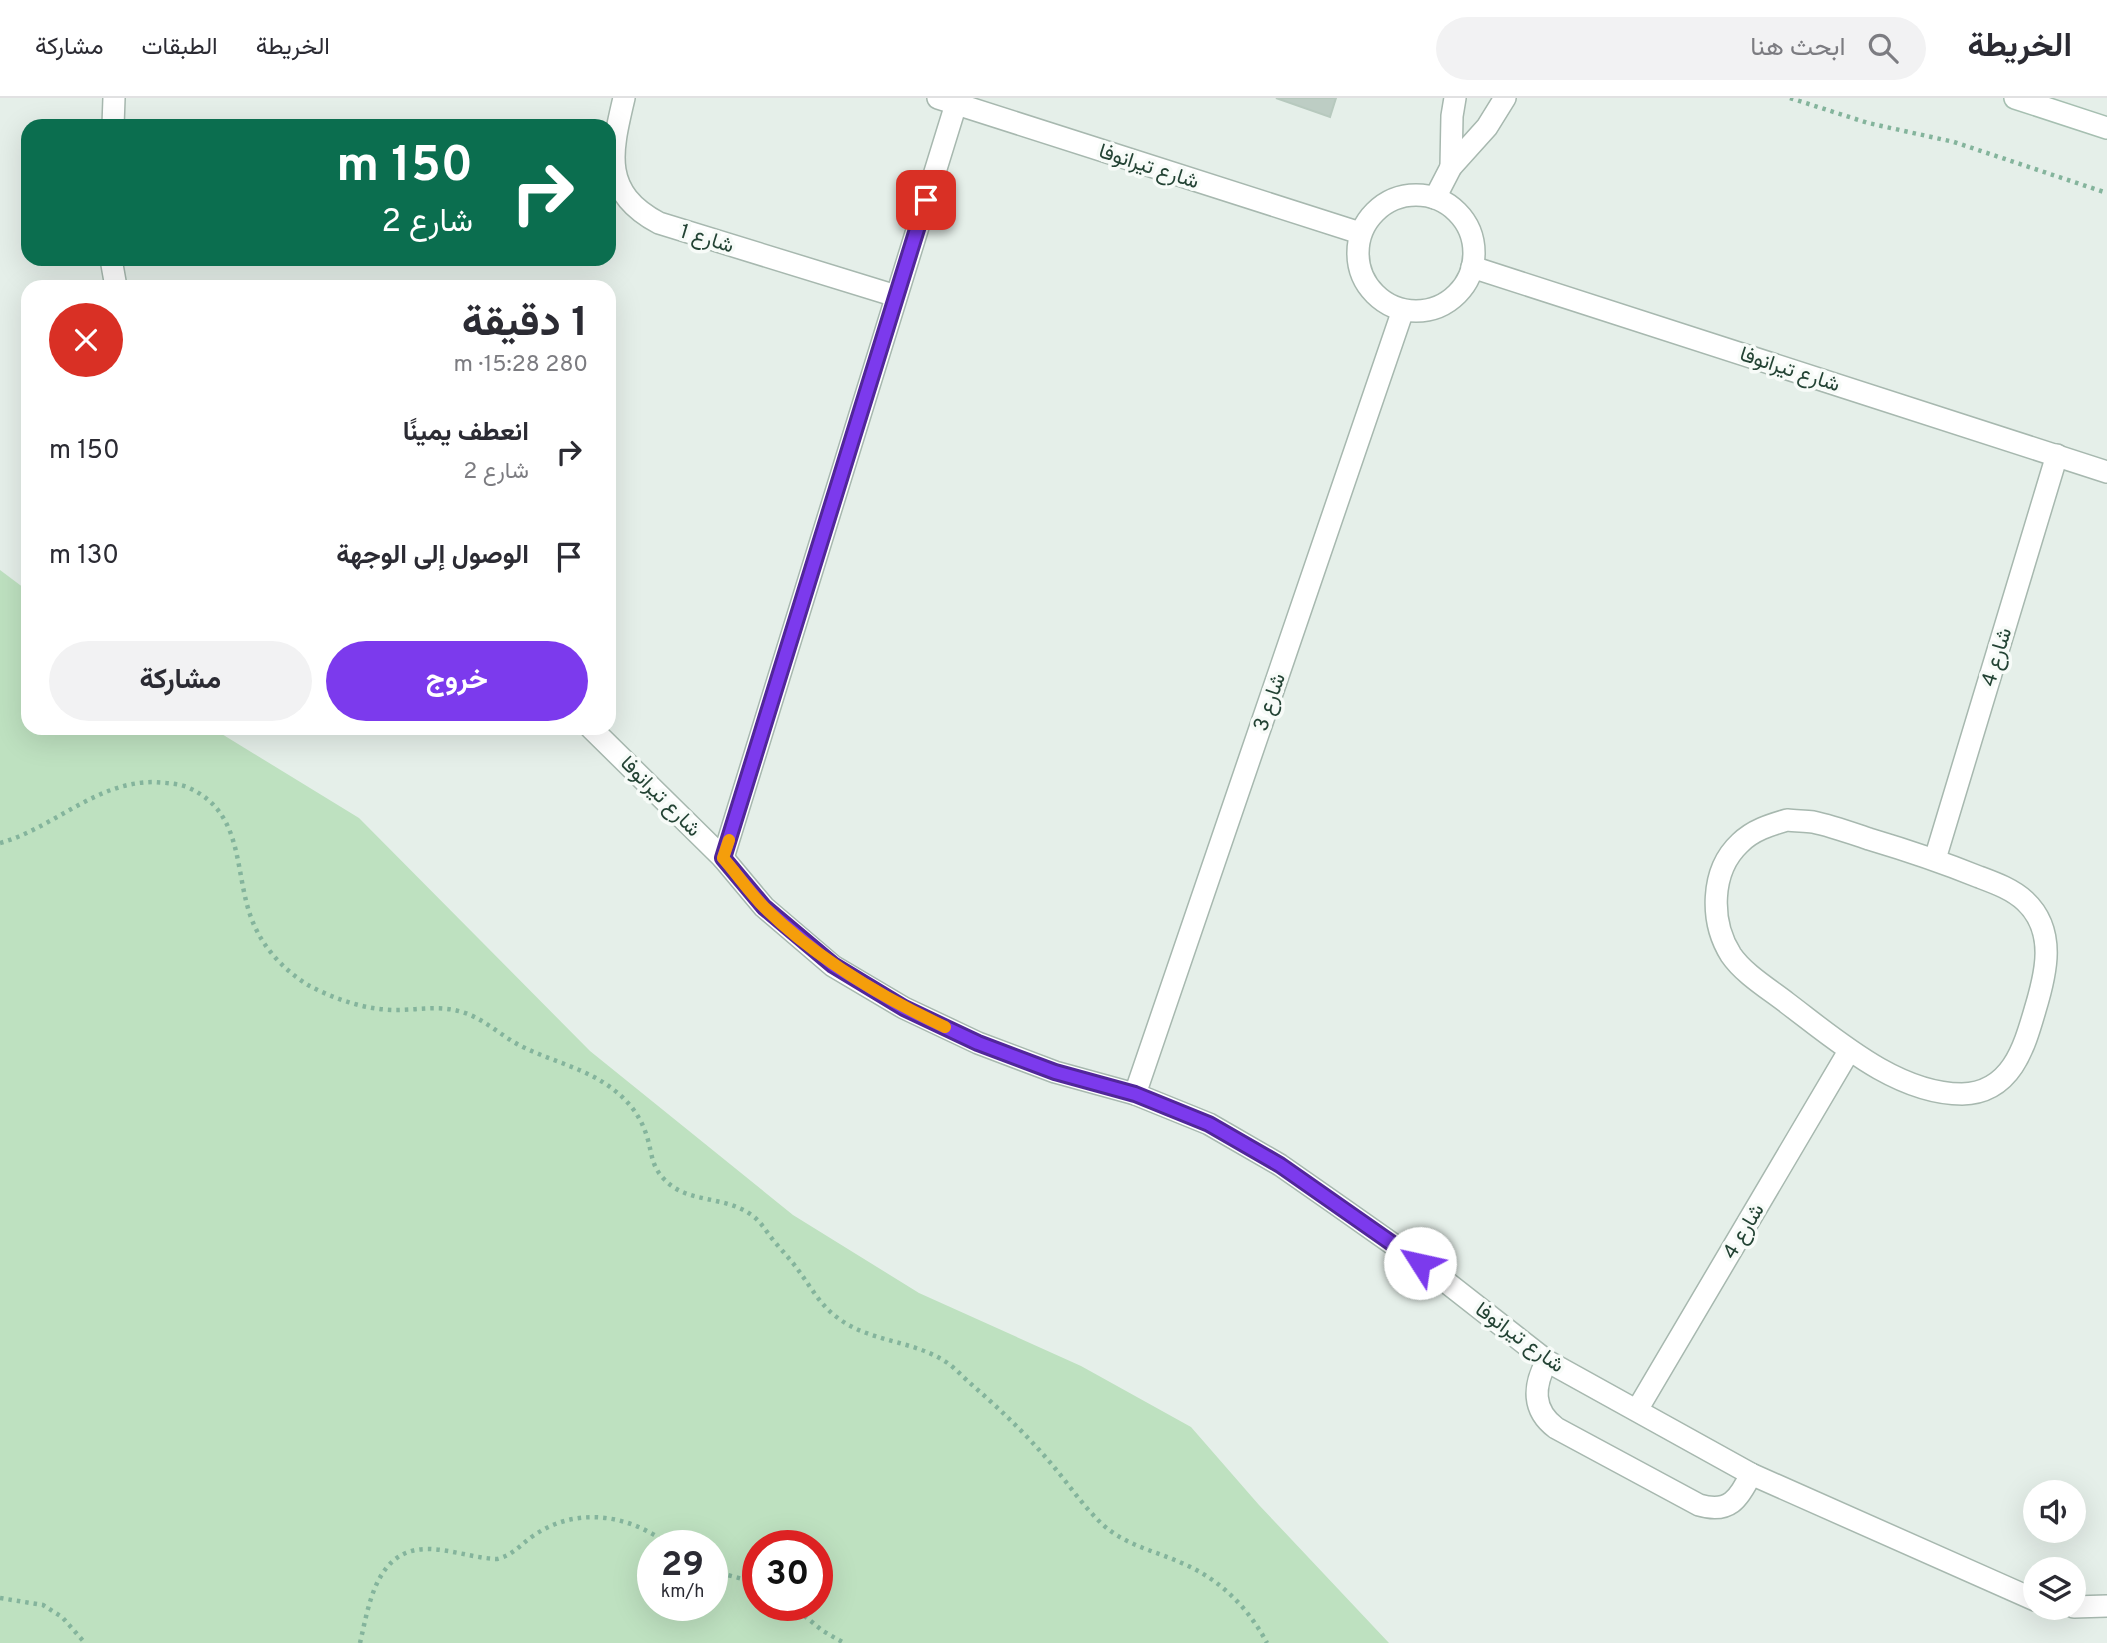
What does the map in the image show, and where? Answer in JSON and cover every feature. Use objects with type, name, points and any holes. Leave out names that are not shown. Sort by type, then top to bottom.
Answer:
[{"type":"street","points":[[113,119],[114,98]]},
{"type":"street","name":"شارع 1","points":[[616,132],[624,98]]},
{"type":"street","points":[[1440,98],[1451,142]]},
{"type":"street","points":[[1451,167],[1455,98]]},
{"type":"street","points":[[1436,198],[1451,167],[1487,127],[1505,98]]},
{"type":"street","points":[[2015,98],[2107,128]]},
{"type":"street","points":[[723,858],[896,296],[947,101]]},
{"type":"street","name":"شارع تيرانوفا","points":[[947,101],[1360,233]]},
{"type":"street","name":"شارع 1","points":[[616,179],[628,200],[642,214],[659,223],[896,296]]},
{"type":"street","points":[[1408,196],[1436,198],[1453,209],[1467,226],[1474,246],[1472,267],[1463,288],[1447,303],[1426,311],[1403,310],[1380,299],[1364,281],[1357,258],[1360,233],[1369,217],[1382,204],[1408,196]]},
{"type":"street","name":"شارع تيرانوفا","points":[[1472,267],[2107,472]]},
{"type":"street","name":"شارع 3","points":[[1135,1094],[1403,310]]},
{"type":"street","name":"شارع 4","points":[[1935,859],[2057,455]]},
{"type":"street","name":"شارع تيرانوفا","points":[[598,735],[723,858],[764,907],[823,957],[904,1008],[978,1043],[1055,1072],[1135,1094],[1209,1124],[1280,1165],[1441,1278],[1547,1361],[1751,1474],[2023,1595]]},
{"type":"street","points":[[1787,820],[1814,822],[1935,859],[2008,889],[2026,902],[2040,924],[2047,948],[2046,973],[2024,1049],[2011,1069],[1993,1085],[1971,1093],[1946,1094],[1920,1087],[1849,1051],[1754,978],[1732,956],[1718,929],[1715,898],[1722,869],[1739,843],[1764,827],[1787,820]]},
{"type":"street","name":"شارع 4","points":[[1637,1410],[1849,1051]]},
{"type":"street","points":[[1547,1361],[1536,1389],[1537,1402],[1547,1421],[1556,1428],[1699,1505],[1710,1508],[1730,1504],[1738,1497],[1751,1474]]},
{"type":"street","points":[[2086,1607],[2107,1606]]},
{"type":"path","points":[[1790,98],[1868,123],[1954,142],[2107,193]]},
{"type":"path","points":[[0,843],[26,833],[112,788],[140,782],[169,783],[187,787],[203,797],[217,810],[236,843],[240,872],[255,929],[269,951],[286,969],[325,993],[363,1006],[393,1010],[445,1008],[466,1013],[531,1051],[590,1075],[615,1089],[629,1102],[640,1120],[648,1139],[651,1160],[667,1183],[692,1197],[713,1198],[733,1204],[752,1215],[767,1230],[826,1309],[841,1321],[857,1330],[900,1342],[947,1363],[995,1405],[1041,1451],[1103,1524],[1128,1542],[1185,1564],[1212,1579],[1235,1598],[1256,1621],[1267,1643]]},
{"type":"path","points":[[360,1643],[375,1585],[383,1571],[409,1552],[425,1549],[497,1559],[516,1551],[551,1525],[571,1518],[594,1516],[618,1519],[645,1530]]},
{"type":"path","points":[[0,1598],[43,1605],[62,1617],[85,1643]]},
{"type":"path","points":[[811,1621],[844,1643]]},
{"type":"green space","points":[[0,570],[21,586],[21,735],[223,735],[359,818],[590,1051],[793,1215],[919,1293],[1081,1366],[1191,1427],[1259,1505],[1389,1643],[0,1643]]},
{"type":"building","points":[[1276,98],[1336,98],[1330,117]]},
{"type":"slow traffic","points":[[729,840],[723,858],[764,907],[833,965],[904,1008],[945,1027]]},
{"type":"route","points":[[926,200],[723,858],[764,907],[833,965],[904,1008],[978,1043],[1055,1072],[1135,1094],[1209,1124],[1280,1165],[1420,1263]]}]
